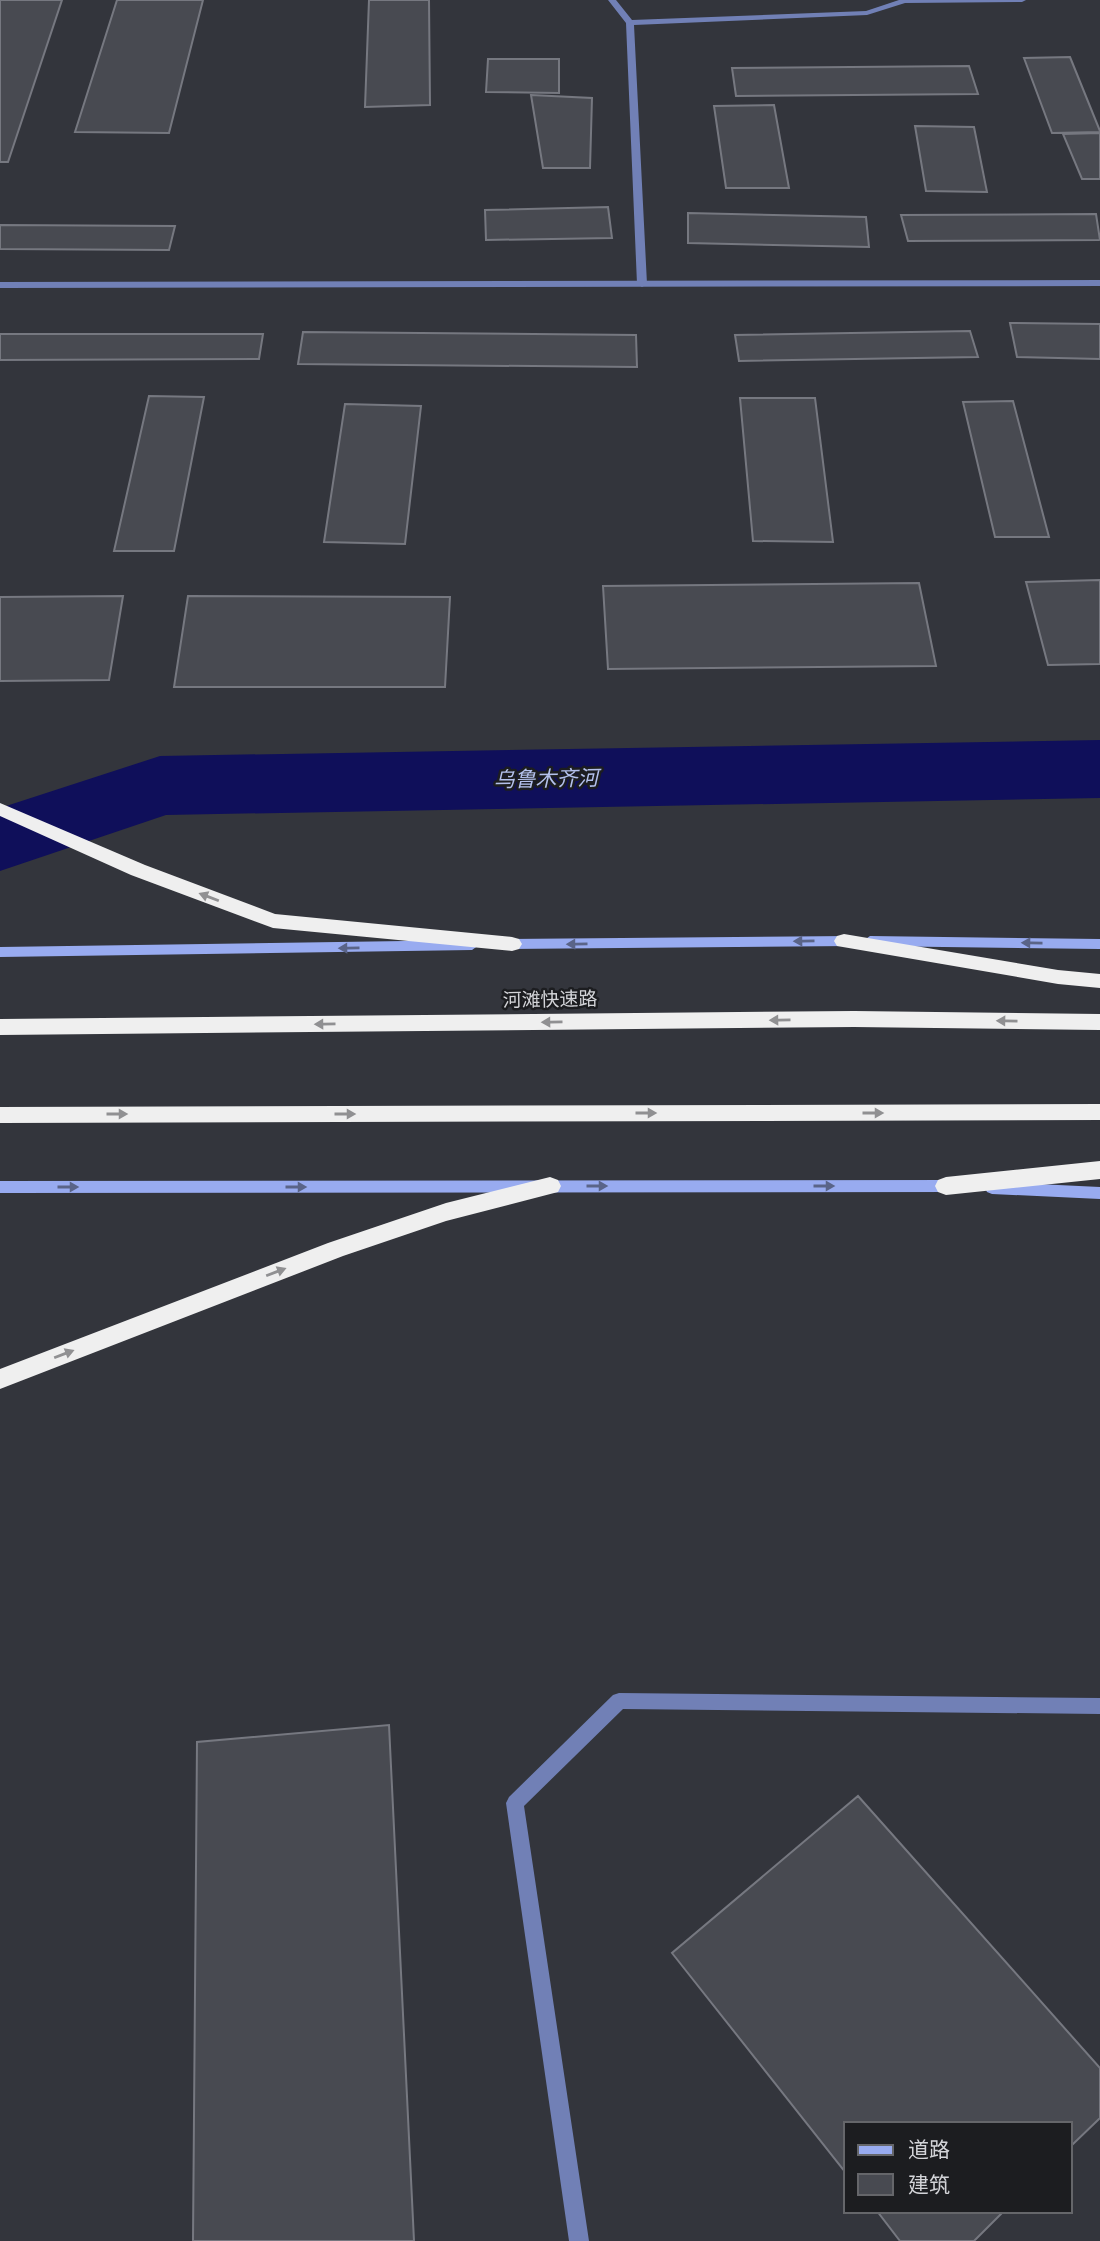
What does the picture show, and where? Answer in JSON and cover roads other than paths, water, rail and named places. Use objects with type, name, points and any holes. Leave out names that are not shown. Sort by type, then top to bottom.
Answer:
[{"type":"highway","points":[[0,809],[138,870],[273,920],[512,944]]},
{"type":"highway","points":[[844,941],[1058,977],[1100,981]]},
{"type":"highway","name":"河滩快速路","points":[[0,1027],[854,1019],[1100,1022]]},
{"type":"highway","points":[[0,1115],[1100,1112]]},
{"type":"highway","points":[[946,1186],[1100,1170]]},
{"type":"highway","points":[[0,1379],[336,1249],[446,1212],[550,1186]]},
{"type":"street","points":[[612,0],[630,23],[642,284]]},
{"type":"street","points":[[630,23],[867,13],[903,1],[1022,0]]},
{"type":"street","points":[[0,285],[1100,283]]},
{"type":"street","points":[[0,952],[844,941],[1100,944]]},
{"type":"street","points":[[0,1187],[946,1186],[1100,1193]]},
{"type":"street","points":[[579,2241],[515,1803],[620,1701],[1100,1706]]},
{"type":"waterway","name":"乌鲁木齐河","points":[[0,840],[160,786],[1100,769]]}]
